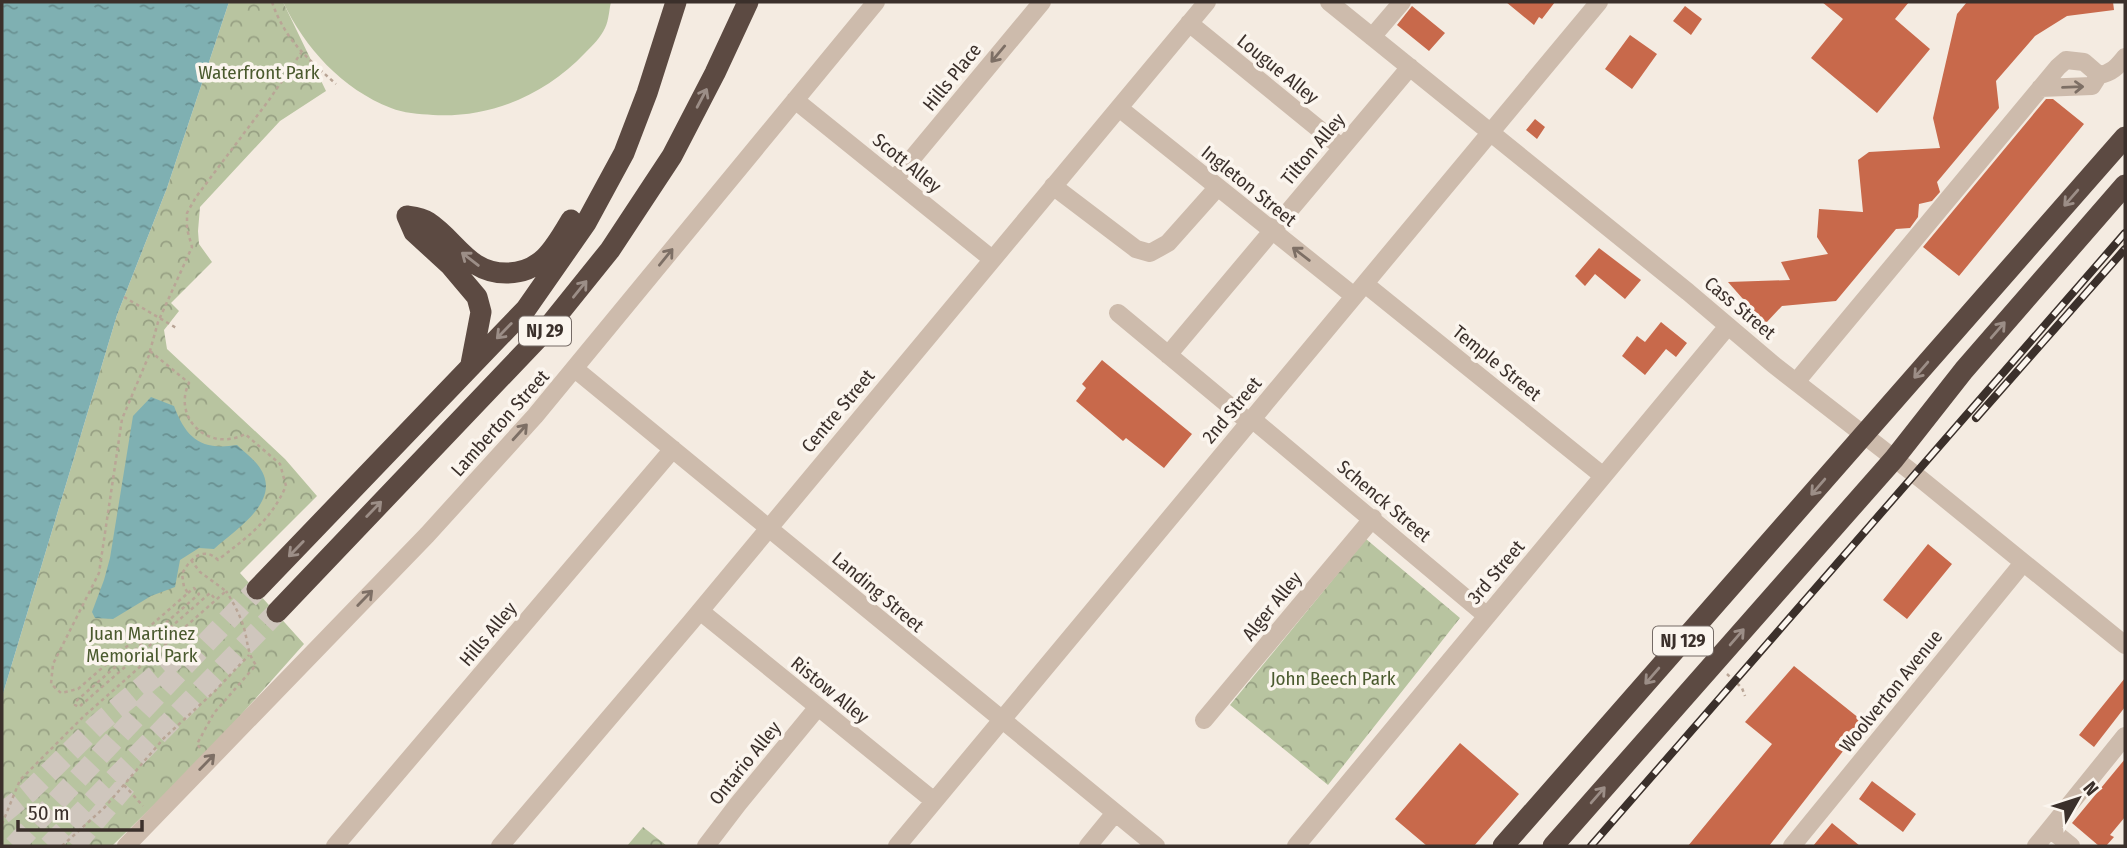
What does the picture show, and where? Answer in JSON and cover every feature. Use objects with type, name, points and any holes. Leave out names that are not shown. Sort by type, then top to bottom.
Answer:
[{"type":"highway","name":"NJ 29","points":[[257,589],[526,309],[563,258],[586,223],[624,153],[651,82],[676,2]]},
{"type":"highway","name":"NJ 29","points":[[276,612],[544,332],[610,250],[672,156],[748,2]]},
{"type":"highway","name":"NJ 129","points":[[1503,846],[2125,137]]},
{"type":"highway","points":[[470,366],[481,312],[477,298],[450,265],[414,232],[407,216],[426,221],[470,261],[487,271],[528,270],[544,259],[593,184],[624,153]]},
{"type":"highway","name":"NJ 129","points":[[1553,846],[1894,459],[1964,370],[2125,185]]},
{"type":"street","name":"Lamberton Street","points":[[126,846],[427,535],[575,369],[876,2]]},
{"type":"street","name":"Hills Place","points":[[895,179],[1042,2]]},
{"type":"street","name":"Centre Street","points":[[500,846],[700,611],[1207,2]]},
{"type":"street","name":"Cass Street","points":[[1329,2],[1796,382],[2125,645]]},
{"type":"street","points":[[1373,37],[1402,2]]},
{"type":"street","name":"2nd Street","points":[[897,846],[1599,2]]},
{"type":"street","name":"Lougue Alley","points":[[1189,23],[1341,147]]},
{"type":"street","points":[[2040,88],[2092,86],[2099,75],[2117,68],[2125,57]]},
{"type":"street","points":[[1796,382],[2066,60],[2084,62],[2099,75]]},
{"type":"street","name":"Tilton Alley","points":[[1168,355],[1410,67]]},
{"type":"street","name":"Scott Alley","points":[[795,100],[992,259]]},
{"type":"street","name":"Ingleton Street","points":[[1119,108],[1272,232],[1360,290]]},
{"type":"street","points":[[1053,187],[1136,249],[1150,253],[1168,243],[1217,188]]},
{"type":"street","name":"Temple Street","points":[[1360,290],[1602,475]]},
{"type":"street","name":"Schenck Street","points":[[1118,313],[1373,518],[1487,616]]},
{"type":"street","name":"3rd Street","points":[[1296,846],[1728,326]]},
{"type":"street","name":"Landing Street","points":[[575,369],[1156,846]]},
{"type":"street","name":"Hills Alley","points":[[334,846],[673,449]]},
{"type":"street","name":"Alger Alley","points":[[1204,720],[1373,518]]},
{"type":"street","name":"Woolverton Avenue","points":[[1792,846],[2023,563]]},
{"type":"street","name":"Ristow Alley","points":[[700,611],[934,801]]},
{"type":"street","name":"Ontario Alley","points":[[706,846],[818,707]]},
{"type":"street","points":[[2036,846],[2125,736]]},
{"type":"street","points":[[1088,846],[1115,813]]},
{"type":"street","points":[[2050,829],[2071,846]]},
{"type":"path","points":[[272,2],[285,33],[301,52],[336,84]]},
{"type":"path","points":[[216,600],[210,593],[79,707],[75,702],[199,594],[194,588],[78,689],[61,693],[51,684],[53,664],[99,573],[122,419],[150,351],[160,318],[192,247],[187,229],[187,213],[301,52]]},
{"type":"path","points":[[124,297],[178,329]]},
{"type":"path","points":[[150,351],[189,383],[185,391],[186,409],[194,428],[214,440],[234,440],[245,434],[280,464],[286,486],[278,505],[264,523],[218,560],[205,554],[197,555],[191,560],[182,574],[188,593]]},
{"type":"path","points":[[191,560],[201,572],[226,591],[234,603],[244,629],[249,655],[256,665],[214,713],[197,744],[203,751]]},
{"type":"path","points":[[2,824],[20,780],[83,717],[226,591]]},
{"type":"path","points":[[62,846],[106,807],[164,738],[249,655]]},
{"type":"path","points":[[1727,674],[1742,688],[1745,696]]},
{"type":"path","points":[[124,785],[154,817]]},
{"type":"green space","name":"Juan Martinez Memorial Park","points":[[229,2],[283,2],[326,91],[280,121],[200,207],[199,244],[212,262],[171,303],[179,311],[164,330],[167,349],[285,459],[317,496],[240,573],[304,644],[207,753],[112,846],[2,846],[2,697],[117,315],[167,188]]},
{"type":"green space","points":[[283,2],[611,2],[606,25],[599,38],[553,81],[516,101],[496,108],[455,115],[433,115],[396,110],[373,100],[341,78],[314,51]]},
{"type":"green space","name":"John Beech Park","points":[[1366,539],[1460,618],[1328,785],[1230,705]]},
{"type":"green space","points":[[643,827],[667,846],[627,846]]},
{"type":"water","points":[[2,2],[229,2],[167,188],[117,315],[2,697]]},
{"type":"water","points":[[151,397],[174,406],[184,426],[196,440],[214,446],[237,445],[257,464],[264,477],[266,489],[255,512],[214,549],[199,548],[180,560],[175,587],[151,596],[113,619],[95,618],[92,612],[110,558],[133,416]]},
{"type":"building","points":[[1506,2],[1555,2],[1534,25]]},
{"type":"building","points":[[1822,2],[1909,2],[1895,19],[1930,49],[1877,113],[1811,58],[1843,19]]},
{"type":"building","points":[[1967,2],[2113,2],[2114,10],[2067,16],[2035,36],[1996,81],[1999,108],[1937,182],[1940,192],[1932,201],[1919,204],[1918,217],[1910,228],[1896,229],[1836,301],[1782,306],[1765,324],[1728,282],[1790,280],[1781,262],[1828,254],[1817,237],[1819,209],[1863,212],[1858,160],[1869,152],[1940,148],[1933,118],[1957,14]]},
{"type":"building","points":[[1412,6],[1445,33],[1429,51],[1397,25]]},
{"type":"building","points":[[1685,6],[1702,19],[1691,35],[1673,21]]},
{"type":"building","points":[[1630,35],[1657,54],[1632,89],[1605,69]]},
{"type":"building","points":[[2046,99],[2053,99],[2084,124],[1959,276],[1923,247]]},
{"type":"building","points":[[1535,119],[1545,127],[1537,139],[1526,130]]},
{"type":"building","points":[[1599,248],[1641,280],[1625,299],[1595,274],[1585,286],[1575,276]]},
{"type":"building","points":[[1661,322],[1687,343],[1676,357],[1666,349],[1645,375],[1622,356],[1637,336],[1645,342]]},
{"type":"building","points":[[1102,360],[1192,434],[1164,468],[1126,438],[1123,441],[1076,401],[1086,388],[1082,384]]},
{"type":"building","points":[[1928,544],[1952,564],[1907,619],[1883,600]]},
{"type":"building","points":[[1794,666],[1865,723],[1769,846],[1688,846],[1772,744],[1745,722]]},
{"type":"building","points":[[2125,678],[2125,707],[2094,747],[2079,735]]},
{"type":"building","points":[[1460,743],[1519,794],[1474,846],[1427,846],[1395,819]]},
{"type":"building","points":[[2125,759],[2125,817],[2110,835],[2114,837],[2106,846],[2099,846],[2072,823]]},
{"type":"building","points":[[1872,781],[1916,814],[1903,832],[1859,799]]},
{"type":"building","points":[[1832,823],[1860,846],[1813,846]]},
{"type":"tunnel","points":[[14,846],[257,589]]},
{"type":"tunnel","points":[[49,846],[277,612]]},
{"type":"tunnel","points":[[2,814],[29,792],[97,725],[175,659]]},
{"type":"tunnel","points":[[74,846],[126,785]]},
{"type":"railway","points":[[1591,846],[2125,233]]},
{"type":"railway","points":[[1976,418],[2125,249]]},
{"type":"park label","name":"Waterfront Park","points":[[259,72]]}]
